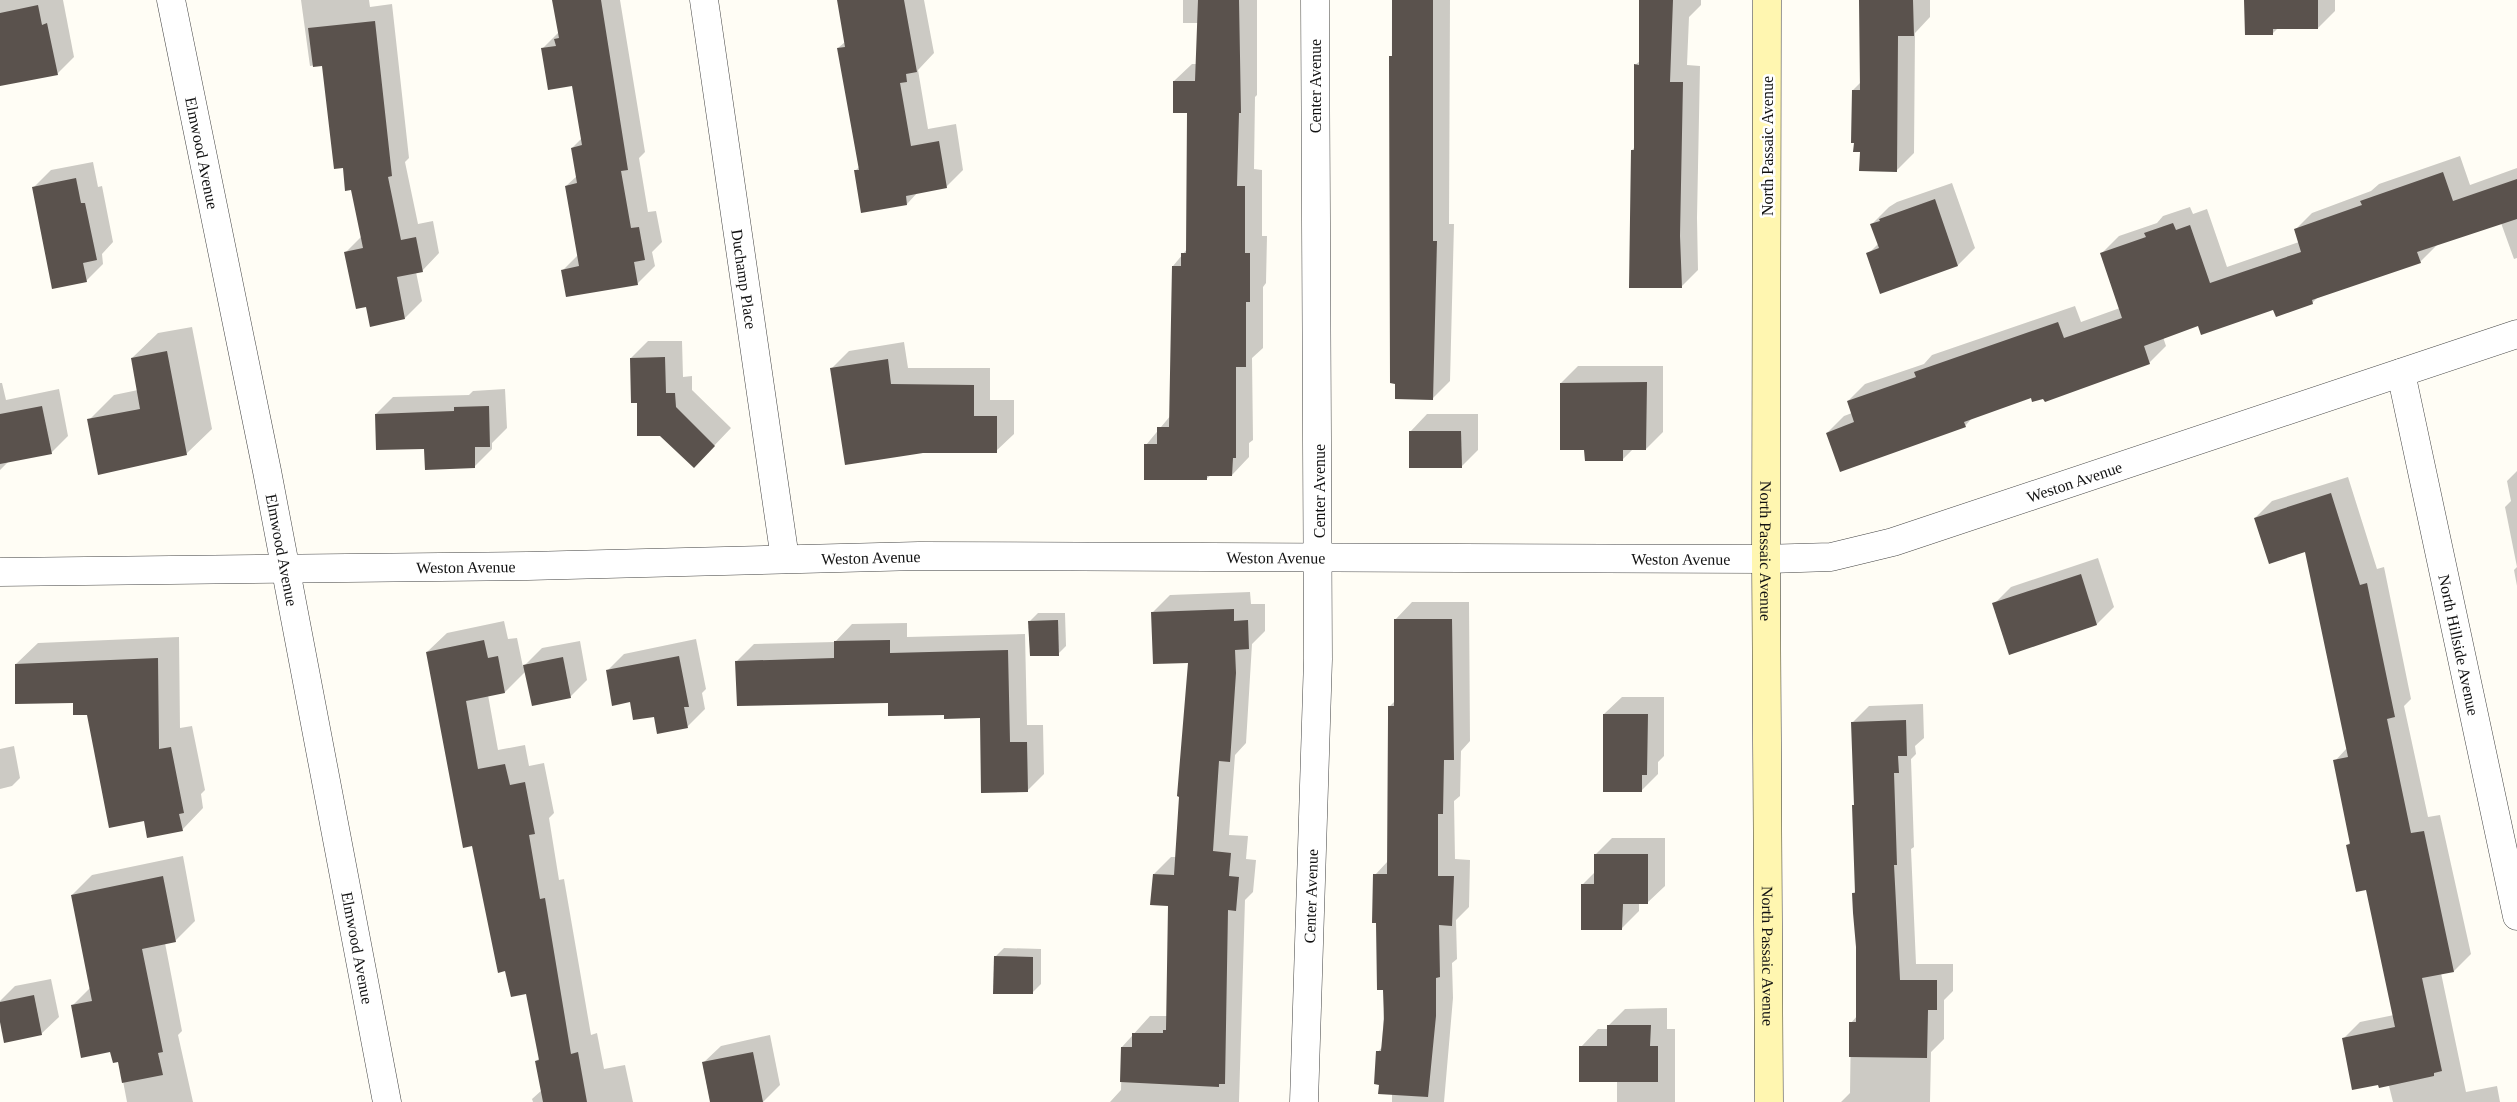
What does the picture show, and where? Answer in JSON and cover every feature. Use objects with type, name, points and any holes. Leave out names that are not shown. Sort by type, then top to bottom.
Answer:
[{"type":"main road","name":"North Passaic Avenue","points":[[1767,0],[1766,559],[1769,1102]]},
{"type":"street","name":"Elmwood Avenue","points":[[171,0],[285,569],[387,1102]]},
{"type":"street","name":"Duchamp Place","points":[[704,0],[785,560]]},
{"type":"street","name":"Center Avenue","points":[[1304,1102],[1318,669],[1315,0]]},
{"type":"street","name":"Weston Avenue","points":[[0,572],[528,566],[919,556],[1766,559],[1831,557],[1893,542],[2517,334]]},
{"type":"street","name":"North Hillside Avenue","points":[[2401,373],[2517,916]]},
{"type":"building","points":[[552,0],[601,0],[628,170],[621,171],[631,228],[639,227],[645,260],[634,262],[638,285],[566,297],[561,270],[579,266],[565,186],[577,183],[571,148],[582,145],[572,86],[548,90],[541,48],[556,46],[554,39],[559,38]]},
{"type":"building","points":[[837,0],[904,0],[917,72],[906,74],[907,82],[900,83],[911,146],[939,141],[947,188],[906,196],[907,205],[861,213],[854,170],[859,170],[837,48],[845,47]]},
{"type":"building","points":[[1198,0],[1239,0],[1241,113],[1239,113],[1237,186],[1245,186],[1245,253],[1250,253],[1250,302],[1246,302],[1246,367],[1236,367],[1236,458],[1233,458],[1232,476],[1207,476],[1207,480],[1144,480],[1144,444],[1157,444],[1157,427],[1169,427],[1172,266],[1181,266],[1181,253],[1186,253],[1187,113],[1173,113],[1173,81],[1195,81]]},
{"type":"building","points":[[1392,0],[1433,0],[1433,241],[1437,241],[1433,400],[1395,399],[1395,384],[1390,383],[1389,56],[1392,56]]},
{"type":"building","points":[[1639,0],[1673,0],[1670,82],[1683,82],[1680,236],[1682,288],[1629,288],[1631,150],[1634,150],[1634,64],[1639,65]]},
{"type":"building","points":[[1859,0],[1913,0],[1914,36],[1898,36],[1897,172],[1859,171],[1860,152],[1853,152],[1854,143],[1851,143],[1852,90],[1860,90]]},
{"type":"building","points":[[2244,0],[2318,0],[2318,29],[2273,29],[2273,35],[2245,35]]},
{"type":"building","points":[[38,5],[42,25],[47,23],[58,75],[0,86],[0,13]]},
{"type":"building","points":[[375,21],[392,176],[388,177],[401,240],[416,237],[423,272],[397,277],[405,319],[370,327],[366,307],[356,309],[344,252],[363,248],[351,190],[345,191],[343,168],[334,169],[322,66],[313,67],[308,28]]},
{"type":"building","points":[[2443,172],[2453,201],[2517,179],[2517,219],[2417,252],[2421,263],[2312,300],[2313,304],[2276,317],[2273,310],[2201,335],[2198,326],[2144,346],[2150,364],[2045,402],[2043,399],[2032,402],[2031,398],[1964,422],[1966,427],[1840,472],[1826,433],[1854,422],[1847,401],[1916,377],[1914,372],[2058,322],[2064,338],[2122,318],[2100,253],[2146,237],[2144,233],[2173,223],[2176,230],[2190,225],[2210,283],[2301,252],[2294,229],[2362,205],[2360,201]]},
{"type":"building","points":[[76,178],[81,203],[85,203],[97,260],[83,263],[87,282],[52,289],[32,187]]},
{"type":"building","points":[[1935,199],[1958,266],[1880,294],[1866,253],[1879,248],[1870,224]]},
{"type":"building","points":[[167,351],[187,455],[98,475],[87,419],[140,409],[131,358]]},
{"type":"building","points":[[665,357],[666,393],[675,393],[676,407],[715,446],[694,468],[660,436],[637,436],[637,403],[631,403],[630,358]]},
{"type":"building","points":[[888,359],[891,384],[974,385],[974,416],[997,416],[997,453],[923,453],[845,465],[830,368]]},
{"type":"building","points":[[1647,382],[1646,450],[1623,450],[1623,461],[1585,461],[1584,450],[1560,450],[1560,383]]},
{"type":"building","points":[[42,406],[52,454],[0,464],[0,414]]},
{"type":"building","points":[[489,406],[490,447],[475,447],[475,468],[425,470],[424,449],[376,450],[375,414],[454,411],[454,407]]},
{"type":"building","points":[[1409,431],[1461,431],[1462,468],[1409,468]]},
{"type":"building","points":[[2331,493],[2360,585],[2367,583],[2395,717],[2387,719],[2411,833],[2424,831],[2454,972],[2422,978],[2442,1071],[2434,1073],[2434,1076],[2379,1088],[2378,1085],[2352,1090],[2342,1038],[2395,1027],[2366,890],[2356,892],[2346,845],[2350,844],[2333,760],[2348,757],[2305,552],[2269,564],[2254,518]]},
{"type":"building","points":[[2081,574],[2097,625],[2009,655],[1992,603]]},
{"type":"building","points":[[1234,609],[1234,621],[1248,620],[1249,649],[1235,650],[1236,673],[1230,762],[1219,761],[1213,851],[1231,853],[1229,876],[1239,877],[1236,911],[1228,910],[1225,1084],[1219,1084],[1219,1087],[1120,1082],[1121,1047],[1132,1047],[1132,1033],[1163,1033],[1163,1030],[1166,1030],[1168,906],[1150,905],[1153,874],[1174,875],[1179,797],[1177,796],[1188,663],[1153,664],[1151,612]]},
{"type":"building","points":[[1394,619],[1452,619],[1454,760],[1444,760],[1443,814],[1438,814],[1438,876],[1454,876],[1452,926],[1439,925],[1440,977],[1436,978],[1436,1016],[1428,1097],[1378,1094],[1379,1085],[1374,1084],[1376,1051],[1381,1051],[1384,1019],[1383,990],[1377,990],[1376,923],[1372,923],[1373,874],[1387,874],[1388,706],[1394,706]]},
{"type":"building","points":[[1058,620],[1059,656],[1030,656],[1028,621]]},
{"type":"building","points":[[484,640],[488,658],[498,656],[505,693],[466,701],[478,769],[505,764],[510,785],[525,782],[535,834],[529,835],[540,899],[545,898],[571,1054],[578,1052],[587,1102],[543,1102],[535,1061],[539,1060],[526,994],[511,997],[505,971],[498,973],[472,846],[463,848],[426,652]]},
{"type":"building","points":[[890,640],[890,653],[1008,650],[1010,742],[1027,742],[1028,792],[981,793],[980,718],[944,719],[944,715],[888,716],[888,703],[737,706],[735,661],[834,658],[834,641]]},
{"type":"building","points":[[679,656],[689,707],[684,707],[688,728],[657,734],[654,717],[633,720],[630,702],[612,706],[606,670]]},
{"type":"building","points":[[563,657],[571,698],[532,706],[523,665]]},
{"type":"building","points":[[158,658],[159,749],[171,747],[184,813],[179,814],[183,831],[147,838],[144,821],[109,828],[87,715],[73,715],[73,703],[15,704],[15,664]]},
{"type":"building","points":[[1603,714],[1648,714],[1647,775],[1642,775],[1642,792],[1603,792]]},
{"type":"building","points":[[1906,720],[1907,756],[1898,756],[1899,773],[1894,773],[1897,865],[1894,865],[1900,980],[1937,980],[1937,1010],[1928,1010],[1927,1058],[1849,1057],[1849,1022],[1856,1022],[1856,947],[1852,893],[1855,893],[1851,722]]},
{"type":"building","points":[[1594,854],[1648,854],[1648,904],[1623,904],[1622,930],[1581,930],[1581,884],[1594,884]]},
{"type":"building","points":[[163,876],[176,942],[142,949],[163,1052],[158,1053],[163,1075],[122,1083],[118,1062],[113,1063],[110,1052],[81,1058],[71,1005],[92,1001],[71,895]]},
{"type":"building","points":[[994,956],[1033,957],[1033,994],[993,994]]},
{"type":"building","points":[[34,995],[42,1035],[4,1043],[0,1022],[0,1002]]},
{"type":"building","points":[[1607,1025],[1651,1025],[1650,1046],[1658,1046],[1658,1082],[1579,1082],[1579,1046],[1607,1046]]},
{"type":"building","points":[[753,1052],[763,1102],[710,1102],[702,1062]]}]
